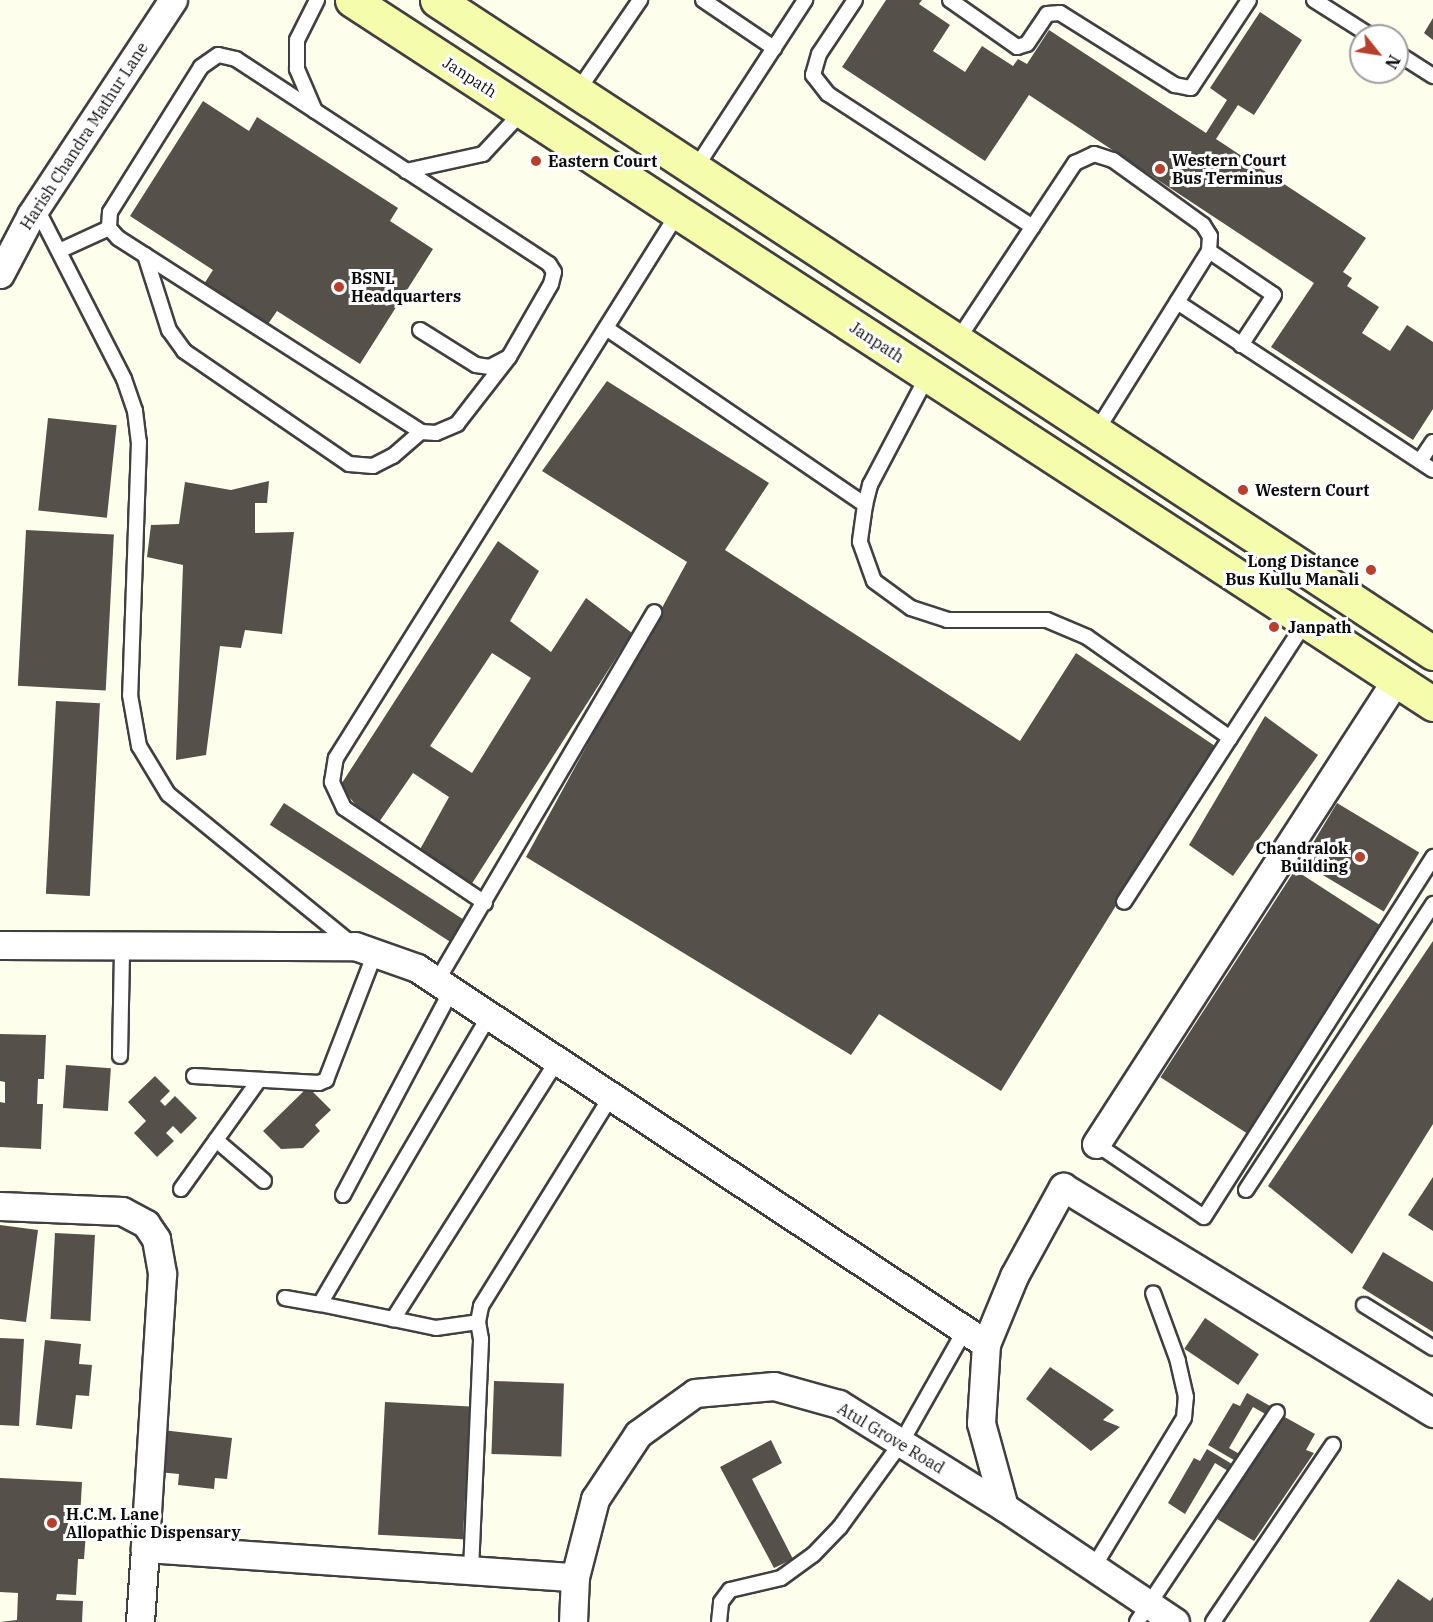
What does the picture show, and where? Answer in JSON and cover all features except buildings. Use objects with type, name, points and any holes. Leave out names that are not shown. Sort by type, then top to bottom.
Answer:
[{"type":"main road","name":"Janpath","points":[[352,0],[1433,704]]},
{"type":"main road","points":[[437,0],[1433,654]]},
{"type":"street","name":"Harish Chandra Mathur Lane","points":[[0,274],[36,207],[173,0]]},
{"type":"street","points":[[1096,1144],[1396,680]]},
{"type":"street","points":[[0,945],[365,949],[417,968],[976,1337]]},
{"type":"street","points":[[1004,1507],[981,1423],[976,1337],[1014,1276],[1063,1187],[1433,1413]]},
{"type":"street","points":[[0,1206],[122,1211],[146,1224],[156,1239],[162,1274],[140,1622]]},
{"type":"street","name":"Atul Grove Road","points":[[573,1622],[575,1577],[595,1499],[638,1434],[695,1393],[774,1386],[839,1404],[1004,1507],[1093,1568],[1144,1613],[1174,1622]]},
{"type":"street","points":[[145,1548],[575,1577]]},
{"type":"lane","points":[[315,111],[297,69],[297,40],[317,0]]},
{"type":"lane","points":[[577,92],[640,0]]},
{"type":"lane","points":[[703,0],[774,48]]},
{"type":"lane","points":[[695,169],[805,0]]},
{"type":"lane","points":[[855,0],[819,54],[813,75],[828,94],[1033,227]]},
{"type":"lane","points":[[950,0],[1017,47],[1027,44],[1047,14],[1060,13],[1175,85],[1191,88],[1249,0]]},
{"type":"lane","points":[[1314,0],[1352,24]]},
{"type":"lane","points":[[218,55],[236,59],[315,111],[549,264],[554,272],[551,284],[509,357],[457,424],[436,433],[420,432],[118,238],[109,228],[110,212],[170,115],[201,67],[218,55]]},
{"type":"lane","points":[[1409,61],[1433,76]]},
{"type":"lane","points":[[406,171],[483,154],[523,111]]},
{"type":"lane","points":[[957,341],[1075,163],[1094,154],[1113,160],[1203,225],[1210,236],[1209,251],[1096,432]]},
{"type":"lane","points":[[36,207],[124,379],[135,411],[139,442],[130,695],[139,746],[168,794],[365,949],[326,1080],[319,1083],[194,1076]]},
{"type":"lane","points":[[485,903],[344,808],[333,782],[336,758],[678,213]]},
{"type":"lane","points":[[58,251],[109,228]]},
{"type":"lane","points":[[1209,251],[1274,295],[1241,345]]},
{"type":"lane","points":[[146,255],[169,330],[184,351],[349,464],[373,466],[393,456],[420,432]]},
{"type":"lane","points":[[1177,303],[1433,470]]},
{"type":"lane","points":[[606,328],[865,505]]},
{"type":"lane","points":[[420,330],[476,365],[490,367],[509,357]]},
{"type":"lane","points":[[928,375],[870,485],[865,505],[861,542],[874,581],[911,608],[947,620],[1047,620],[1087,638],[1230,738]]},
{"type":"lane","points":[[1420,461],[1433,442]]},
{"type":"lane","points":[[343,1195],[485,903],[654,612]]},
{"type":"lane","points":[[1124,902],[1306,621]]},
{"type":"lane","points":[[1096,1144],[1204,1217],[1433,857]]},
{"type":"lane","points":[[1246,1190],[1433,903]]},
{"type":"lane","points":[[120,1056],[122,947]]},
{"type":"lane","points":[[320,1304],[489,1016]]},
{"type":"lane","points":[[393,1319],[557,1061]]},
{"type":"lane","points":[[181,1189],[259,1080]]},
{"type":"lane","points":[[471,1570],[481,1339],[478,1322],[481,1306],[611,1096]]},
{"type":"lane","points":[[216,1140],[264,1182]]},
{"type":"lane","points":[[1093,1568],[1185,1418],[1186,1397],[1178,1361],[1153,1293]]},
{"type":"lane","points":[[285,1298],[436,1328],[478,1322]]},
{"type":"lane","points":[[1364,1305],[1433,1348]]},
{"type":"lane","points":[[719,1622],[721,1602],[730,1590],[781,1578],[813,1555],[840,1527],[976,1337]]},
{"type":"lane","points":[[1144,1613],[1277,1412]]},
{"type":"lane","points":[[1213,1622],[1333,1445]]},
{"type":"place","name":"Eastern Court","points":[[536,161]]},
{"type":"place","name":"Western Court Bus Terminus","points":[[1160,169]]},
{"type":"place","name":"BSNL Headquarters","points":[[339,287]]},
{"type":"place","name":"Western Court","points":[[1243,490]]},
{"type":"place","name":"Long Distance Bus Kullu Manali","points":[[1371,570]]},
{"type":"place","name":"Janpath","points":[[1274,627]]},
{"type":"place","name":"Chandralok Building","points":[[1360,857]]},
{"type":"place","name":"H.C.M. Lane Allopathic Dispensary","points":[[52,1523]]}]
